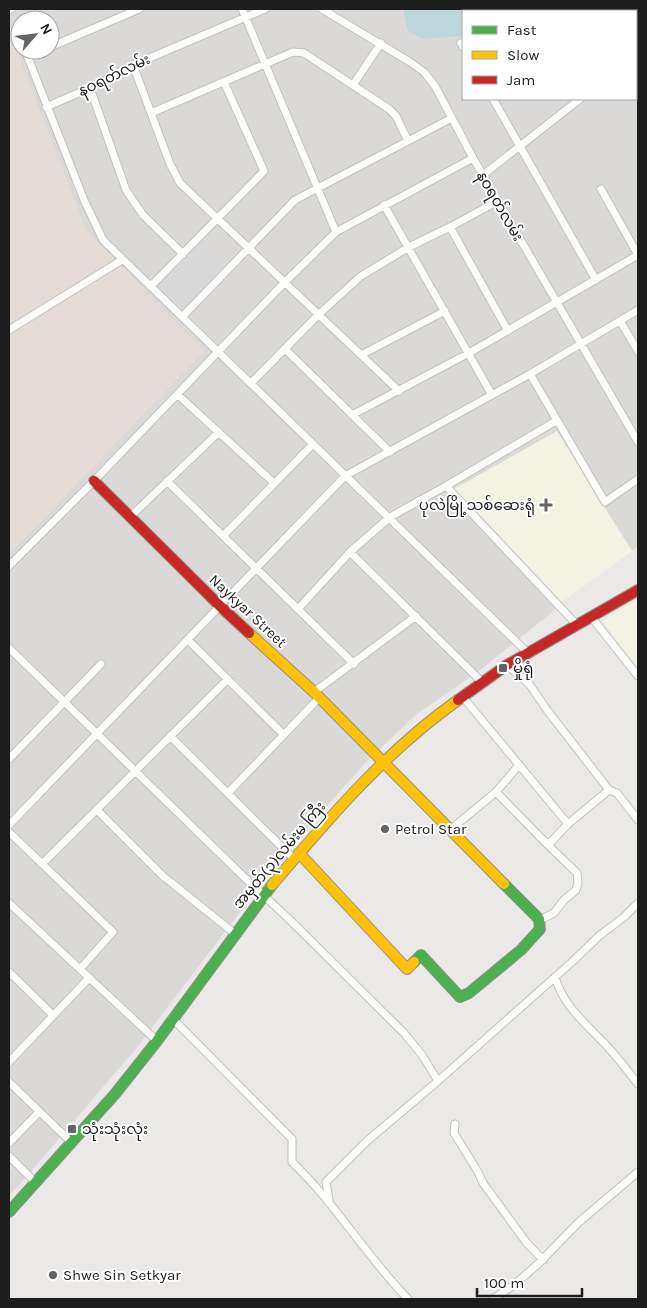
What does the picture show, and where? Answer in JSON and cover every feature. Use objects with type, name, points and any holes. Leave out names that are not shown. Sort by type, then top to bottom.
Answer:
[{"type":"street","points":[[60,43],[139,9]]},
{"type":"street","points":[[242,9],[336,232]]},
{"type":"street","name":"နဝရတ်လမ်း","points":[[46,107],[90,88],[133,65],[265,9]]},
{"type":"street","name":"နဝရတ်လမ်း","points":[[322,9],[381,43],[424,72],[435,86],[473,158],[638,442]]},
{"type":"street","points":[[353,85],[381,43]]},
{"type":"street","points":[[150,113],[293,52],[304,53],[389,108],[396,116],[408,141]]},
{"type":"street","points":[[29,60],[46,107],[94,223],[103,240],[528,653]]},
{"type":"street","points":[[133,65],[170,164],[180,183],[399,391]]},
{"type":"street","points":[[151,286],[264,172],[224,82]]},
{"type":"street","points":[[90,88],[126,190],[143,215],[183,254]]},
{"type":"street","points":[[494,100],[596,280]]},
{"type":"street","points":[[483,175],[579,100]]},
{"type":"street","points":[[183,316],[295,200],[452,118]]},
{"type":"street","points":[[9,566],[178,395],[284,282],[336,232],[473,158]]},
{"type":"street","points":[[352,415],[469,353],[638,255],[601,189]]},
{"type":"street","points":[[251,383],[318,314],[361,276],[409,248],[498,201]]},
{"type":"street","points":[[384,205],[492,395]]},
{"type":"street","points":[[450,227],[508,331]]},
{"type":"street","points":[[9,330],[122,260]]},
{"type":"street","points":[[9,826],[346,476],[530,374],[638,310]]},
{"type":"street","points":[[361,355],[445,311]]},
{"type":"street","points":[[620,321],[638,351]]},
{"type":"street","points":[[285,349],[390,452]]},
{"type":"street","points":[[530,374],[605,502],[638,479]]},
{"type":"street","points":[[178,395],[274,483]]},
{"type":"street","points":[[298,609],[350,552],[390,517],[556,421]]},
{"type":"street","points":[[130,517],[219,432]]},
{"type":"street","points":[[223,536],[313,444]]},
{"type":"street","name":"Naykyar Street","points":[[94,481],[220,606],[317,695],[539,919]]},
{"type":"street","points":[[167,481],[354,664]]},
{"type":"street","points":[[446,486],[578,626]]},
{"type":"street","points":[[350,552],[482,682]]},
{"type":"street","name":"အမှတ်(၃)လမ်းမ ကြီး","points":[[9,1212],[115,1094],[263,895],[332,814],[382,762],[431,718],[482,682],[528,653],[638,590]]},
{"type":"street","points":[[228,794],[284,735],[317,695],[416,616]]},
{"type":"street","points":[[592,618],[638,676]]},
{"type":"street","points":[[188,640],[284,735]]},
{"type":"street","points":[[9,648],[96,735],[290,920],[404,1034],[422,1055],[438,1081]]},
{"type":"street","points":[[9,759],[100,664]]},
{"type":"street","points":[[508,665],[530,685],[609,790],[617,793],[638,820]]},
{"type":"street","points":[[42,864],[228,679]]},
{"type":"street","points":[[462,696],[568,824]]},
{"type":"street","points":[[170,736],[228,794],[296,856],[407,969],[421,955],[460,997],[469,993],[521,950],[540,929],[539,919],[554,913],[564,900],[576,890],[578,884],[577,874],[496,792]]},
{"type":"street","points":[[450,830],[496,792],[519,765]]},
{"type":"street","points":[[548,845],[568,824],[609,790]]},
{"type":"street","points":[[97,810],[163,876],[234,933]]},
{"type":"street","points":[[9,832],[112,932],[80,969]]},
{"type":"street","points":[[9,903],[156,1041]]},
{"type":"street","points":[[328,1200],[326,1182],[367,1141],[438,1081],[638,903]]},
{"type":"street","points":[[9,972],[53,1016]]},
{"type":"street","points":[[555,977],[559,991],[579,1019],[604,1043],[638,1084]]},
{"type":"street","points":[[9,1062],[89,978]]},
{"type":"street","points":[[172,1018],[292,1139],[292,1162],[328,1200],[408,1299]]},
{"type":"street","points":[[9,1082],[72,1143]]},
{"type":"street","points":[[9,1143],[39,1112]]},
{"type":"street","points":[[455,1124],[454,1133],[483,1183],[526,1242],[542,1260]]},
{"type":"street","points":[[9,1156],[36,1183]]},
{"type":"street","points":[[493,1299],[514,1285],[542,1260],[579,1222],[638,1172]]},
{"type":"shaded area","points":[[9,9],[638,9],[638,546],[632,551],[625,540],[454,489],[562,602],[479,671],[417,714],[367,761],[281,858],[139,1045],[9,1195],[9,553],[204,351],[86,231],[20,60],[60,60],[60,10],[10,10],[10,33]]},
{"type":"shaded area","points":[[9,38],[10,60],[20,60],[86,231],[204,351],[9,553]]},
{"type":"shaded area","points":[[195,246],[222,271],[183,312],[157,287]]},
{"type":"shaded area","points":[[557,431],[632,551],[562,602],[454,489]]},
{"type":"shaded area","points":[[638,598],[638,669],[603,621]]},
{"type":"water","points":[[403,9],[502,10],[462,10],[462,36],[423,39],[408,31]]},
{"type":"traffic: fast","points":[[414,962],[421,955],[460,997],[469,993],[521,950],[540,929],[539,919],[504,884]]},
{"type":"traffic: fast","points":[[9,1212],[115,1094],[157,1041],[272,885]]},
{"type":"traffic: slow","points":[[249,633],[314,692],[504,884]]},
{"type":"traffic: slow","points":[[272,885],[337,810],[382,763],[431,720],[458,700]]},
{"type":"traffic: slow","points":[[299,853],[407,969],[414,962]]},
{"type":"traffic: jam","points":[[94,481],[249,633]]},
{"type":"traffic: jam","points":[[458,700],[507,665],[638,590]]},
{"type":"place","name":"ပုလဲမြို့သစ်ဆေးရုံ","points":[[546,505]]},
{"type":"place","name":"မှိုရုံ","points":[[503,668]]},
{"type":"place","name":"Petrol Star","points":[[385,829]]},
{"type":"place","name":"သုံးသုံးလုံး","points":[[72,1129]]},
{"type":"place","name":"Shwe Sin Setkyar","points":[[53,1275]]}]
